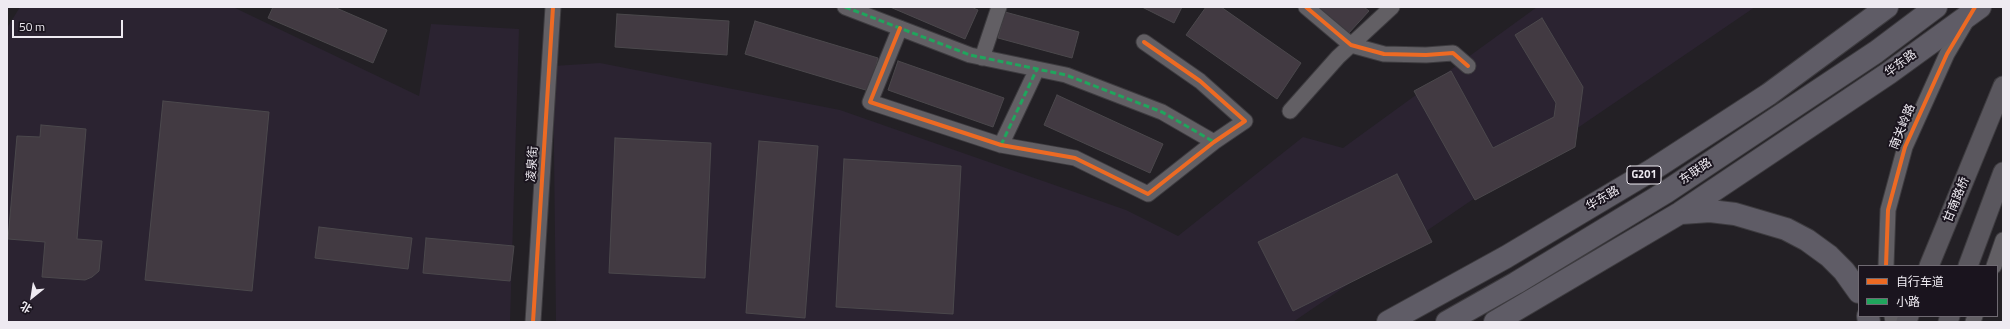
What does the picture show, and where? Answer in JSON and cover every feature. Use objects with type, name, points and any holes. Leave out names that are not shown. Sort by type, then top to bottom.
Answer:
[{"type":"highway","name":"华东路","points":[[1388,322],[1506,256],[1652,170],[1769,94],[1887,7]]},
{"type":"highway","name":"东联路","points":[[1447,322],[1666,192],[1876,52],[1936,7]]},
{"type":"highway","name":"华东路","points":[[1495,322],[1680,213],[1889,73],[1975,9]]},
{"type":"highway","points":[[1680,213],[1710,211],[1735,214],[1760,220],[1786,229],[1807,240],[1829,256],[1844,271],[1858,290]]},
{"type":"main road","name":"甘南路桥","points":[[1929,265],[2003,86]]},
{"type":"main road","points":[[1968,265],[2003,172]]},
{"type":"street","name":"凌泉街","points":[[524,322],[544,7]]},
{"type":"street","name":"凌泉街","points":[[533,322],[553,7]]},
{"type":"street","points":[[845,7],[970,55],[1066,75],[1162,112],[1214,142]]},
{"type":"street","points":[[982,58],[1000,7]]},
{"type":"street","points":[[1306,7],[1351,45],[1384,54],[1426,55],[1453,53],[1468,66]]},
{"type":"street","points":[[1290,111],[1351,45],[1392,7]]},
{"type":"street","name":"南关岭路","points":[[1886,265],[1888,210],[1905,147],[1947,54],[1975,9]]},
{"type":"street","points":[[900,28],[870,102],[1001,145],[1075,158],[1148,194],[1214,142],[1245,121],[1200,81],[1144,42]]},
{"type":"street","points":[[1001,145],[1037,69]]},
{"type":"street","points":[[1994,265],[2003,240]]},
{"type":"shaded area","points":[[20,7],[233,7],[419,96],[431,24],[519,29],[510,322],[7,322],[7,28]]},
{"type":"shaded area","points":[[1537,7],[1755,7],[1293,322],[556,322],[553,66],[600,63],[840,110],[1126,210],[1178,236],[1303,137],[1343,148]]},
{"type":"building","points":[[273,7],[334,7],[387,30],[373,63],[268,18]]},
{"type":"building","points":[[890,7],[971,7],[978,10],[965,39]]},
{"type":"building","points":[[1142,7],[1182,7],[1174,23]]},
{"type":"building","points":[[1206,7],[1221,7],[1301,63],[1277,99],[1186,35]]},
{"type":"building","points":[[1318,7],[1364,7],[1369,11],[1348,34]]},
{"type":"building","points":[[1005,12],[1079,32],[1072,58],[998,38]]},
{"type":"building","points":[[617,14],[729,21],[727,55],[615,47]]},
{"type":"building","points":[[1542,18],[1583,87],[1575,147],[1475,200],[1414,91],[1451,71],[1493,148],[1554,117],[1556,103],[1515,35]]},
{"type":"building","points":[[755,21],[878,58],[869,91],[745,54]]},
{"type":"building","points":[[898,61],[1004,98],[993,127],[888,90]]},
{"type":"building","points":[[1057,95],[1163,144],[1150,173],[1044,125]]},
{"type":"building","points":[[163,101],[269,112],[252,291],[145,280]]},
{"type":"building","points":[[41,125],[86,129],[77,239],[102,241],[99,271],[92,277],[85,280],[42,277],[45,242],[8,239],[17,136],[40,137]]},
{"type":"building","points":[[615,138],[711,143],[705,278],[609,273]]},
{"type":"building","points":[[759,141],[818,146],[805,318],[746,313]]},
{"type":"building","points":[[844,159],[961,166],[953,314],[836,307]]},
{"type":"building","points":[[1397,174],[1432,242],[1293,311],[1258,242]]},
{"type":"building","points":[[319,227],[412,238],[408,269],[315,258]]},
{"type":"building","points":[[426,238],[514,246],[510,281],[423,273]]},
{"type":"marked path","points":[[845,7],[970,55],[1066,75],[1162,112],[1214,142]]},
{"type":"marked path","points":[[1001,145],[1037,69]]},
{"type":"cycle path","points":[[533,322],[553,7]]},
{"type":"cycle path","points":[[1306,7],[1351,45],[1384,54],[1426,55],[1453,53],[1468,66]]},
{"type":"cycle path","points":[[1886,265],[1888,210],[1905,147],[1947,54],[1975,7]]},
{"type":"cycle path","points":[[900,28],[870,102],[1001,145],[1075,158],[1148,194],[1214,142],[1245,121],[1200,81],[1144,42]]}]
